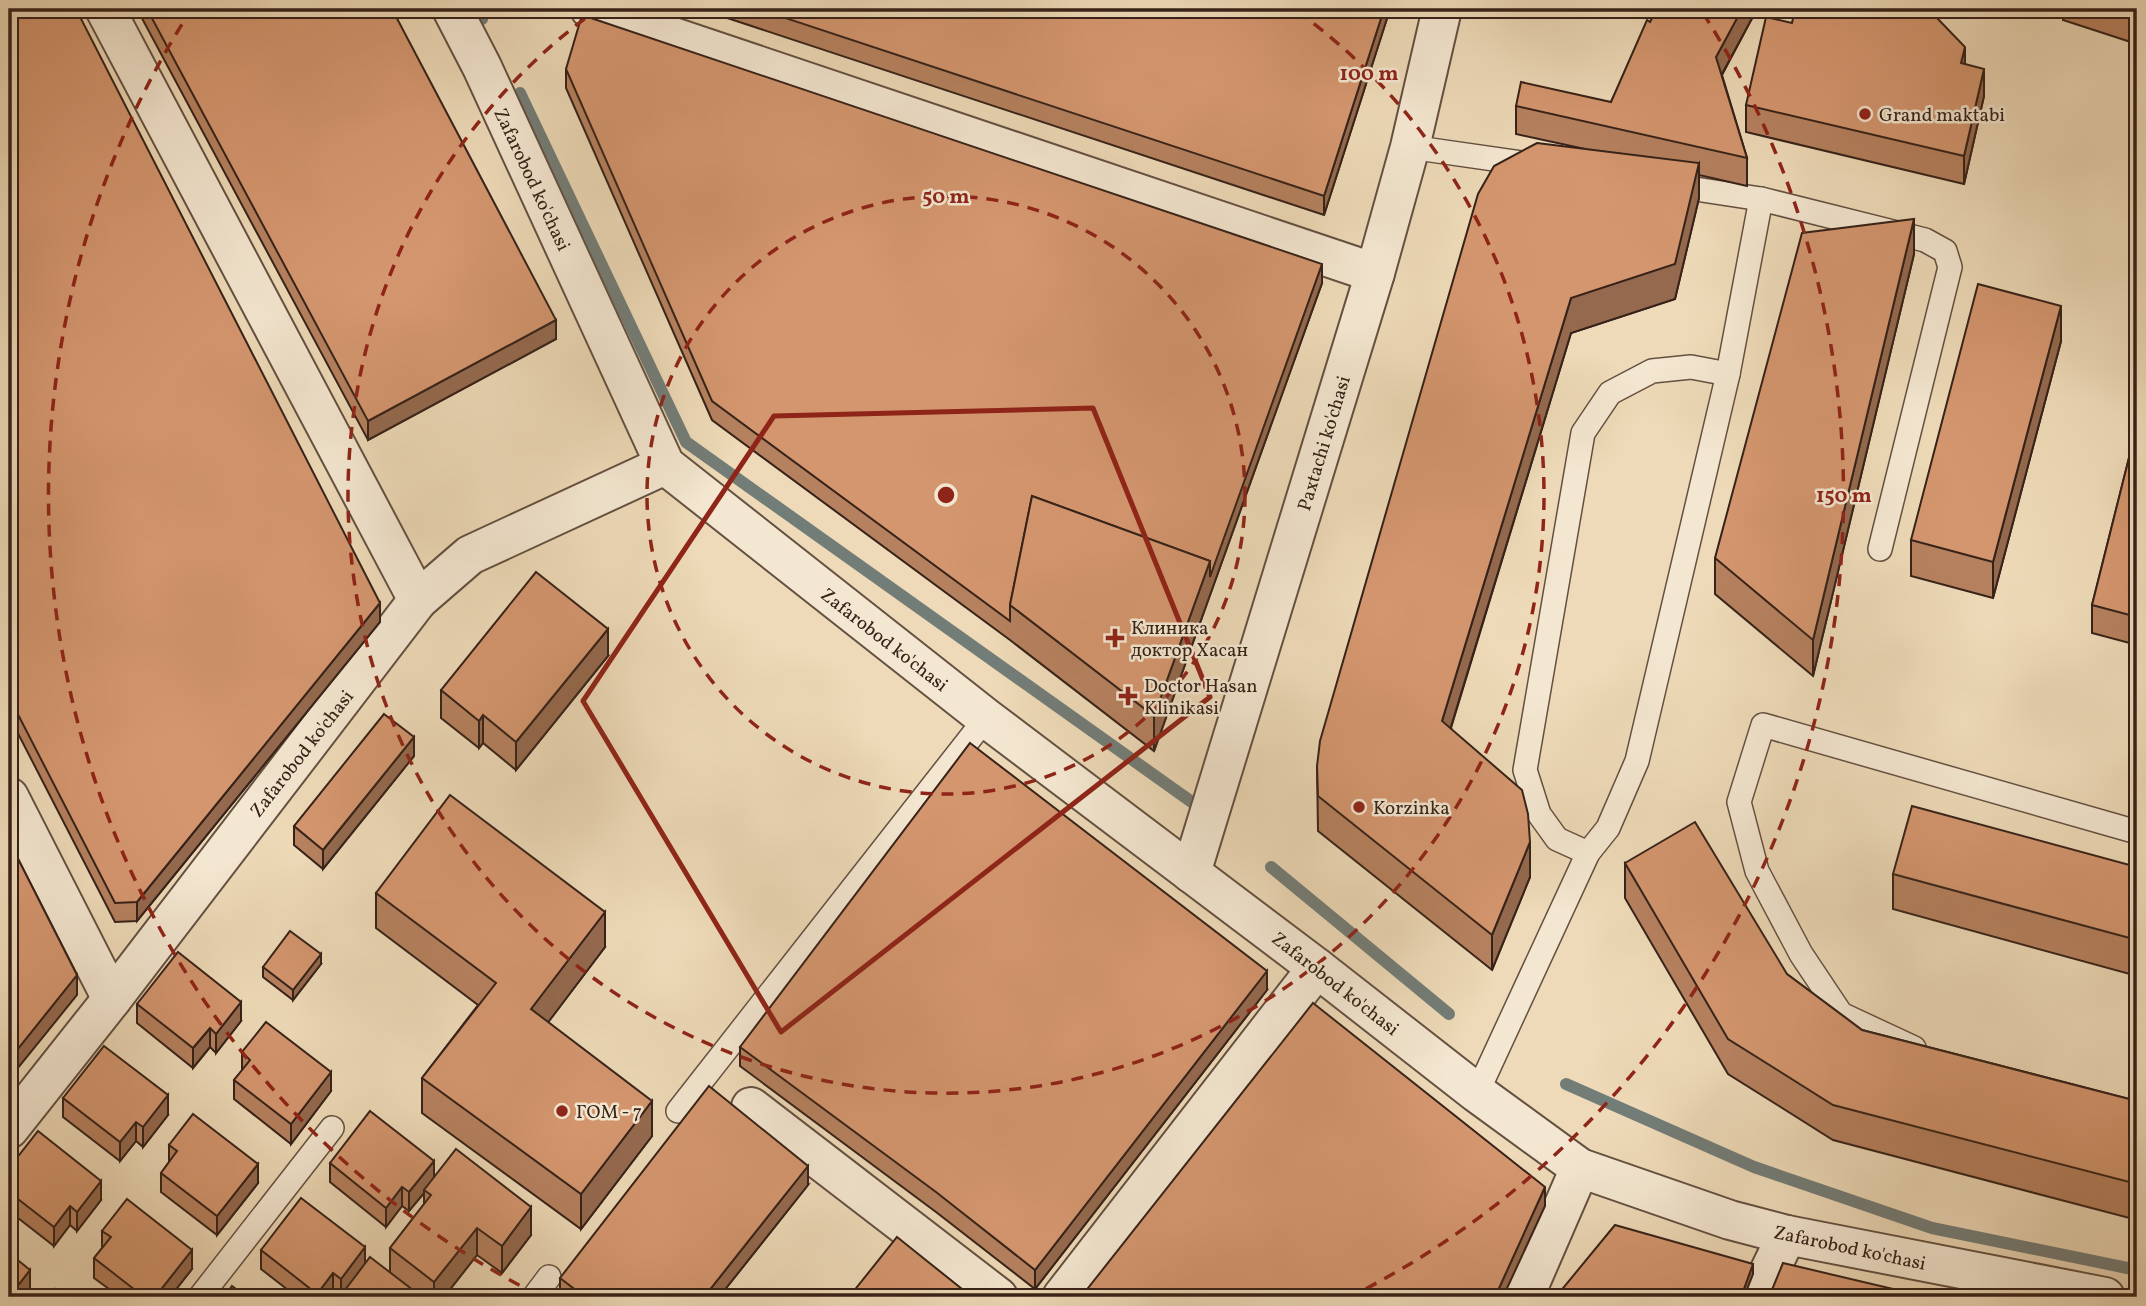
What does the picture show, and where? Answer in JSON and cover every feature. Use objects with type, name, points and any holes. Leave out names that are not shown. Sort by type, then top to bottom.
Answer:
[{"type":"street","points":[[104,9],[418,600]]},
{"type":"street","name":"Zafarobod ko'chasi","points":[[452,9],[482,67],[665,465],[986,718],[1317,968],[1477,1093],[1580,1168],[1731,1220],[1787,1235],[2105,1297]]},
{"type":"street","points":[[590,9],[1375,273]]},
{"type":"street","name":"Paxtachi ko'chasi","points":[[1191,873],[1375,273],[1410,147],[1442,9]]},
{"type":"street","name":"Zafarobod ko'chasi","points":[[9,1129],[418,600],[470,555],[665,465]]},
{"type":"street","points":[[9,797],[112,999]]},
{"type":"street","points":[[1062,1297],[1317,968]]},
{"type":"street","points":[[751,1107],[998,1297]]},
{"type":"street","points":[[1524,1297],[1580,1168]]},
{"type":"street","points":[[1757,1297],[1787,1235]]},
{"type":"lane","points":[[1410,147],[1558,169]]},
{"type":"lane","points":[[1653,183],[1761,199],[1925,240],[1945,251],[1950,267],[1880,549]]},
{"type":"lane","points":[[1477,1093],[1588,853],[1608,828],[1637,761],[1728,374],[1761,199]]},
{"type":"lane","points":[[1588,853],[1557,839],[1539,814],[1524,770],[1583,433],[1610,393],[1652,371],[1691,367],[1728,374]]},
{"type":"lane","points":[[678,1111],[986,718]]},
{"type":"lane","points":[[1931,1053],[1906,1046],[1841,1014],[1801,954],[1757,872],[1739,802],[1763,725],[2137,832]]},
{"type":"lane","points":[[200,1297],[332,1128]]},
{"type":"lane","points":[[534,1297],[550,1277]]},
{"type":"highlighted area","points":[[1093,408],[1210,697],[781,1032],[583,701],[774,416]]},
{"type":"building","points":[[9,9],[76,9],[380,603],[137,902],[115,903],[9,697]]},
{"type":"building","points":[[147,9],[392,9],[556,320],[368,421]]},
{"type":"building","points":[[758,9],[1384,9],[1324,196]]},
{"type":"building","points":[[1657,9],[1742,9],[1716,57],[1747,158],[1516,106],[1521,82],[1611,102],[1647,20],[1650,22]]},
{"type":"building","name":"Grand maktabi","points":[[1795,9],[1903,9],[1936,17],[1965,47],[1961,63],[1984,69],[1964,156],[1746,105],[1766,17],[1792,23]]},
{"type":"building","points":[[582,15],[1322,264],[1210,577],[1210,561],[1032,496],[1010,605],[1010,621],[712,401],[566,69]]},
{"type":"building","points":[[1537,143],[1699,163],[1675,264],[1571,298],[1442,721],[1522,790],[1528,814],[1530,842],[1492,935],[1318,796],[1317,766],[1320,741],[1478,194],[1494,166]]},
{"type":"building","points":[[1914,219],[1813,640],[1715,558],[1802,233]]},
{"type":"building","points":[[1978,284],[2061,306],[1993,562],[1911,540]]},
{"type":"building","points":[[2137,426],[2137,617],[2092,605]]},
{"type":"building","name":"Doctor Hasan Klinikasi","points":[[1032,496],[1210,561],[1154,716],[1010,605]]},
{"type":"building","points":[[536,572],[608,629],[516,742],[483,715],[479,721],[441,690]]},
{"type":"building","points":[[384,714],[414,737],[323,850],[294,826]]},
{"type":"building","points":[[970,743],[1267,971],[1035,1270],[936,1192],[740,1047]]},
{"type":"building","points":[[450,795],[605,912],[531,1009],[652,1101],[581,1194],[422,1078],[496,983],[376,893]]},
{"type":"building","points":[[1912,806],[2137,867],[2137,940],[1893,874]]},
{"type":"building","points":[[1695,822],[1787,974],[1862,1030],[2137,1101],[2137,1184],[1833,1105],[1728,1039],[1625,863]]},
{"type":"building","points":[[9,841],[77,975],[9,1060]]},
{"type":"building","points":[[290,931],[321,954],[293,990],[263,967]]},
{"type":"building","points":[[178,952],[241,1002],[216,1034],[210,1028],[193,1048],[137,1004]]},
{"type":"building","points":[[1313,1003],[1545,1187],[1495,1297],[1081,1297]]},
{"type":"building","points":[[266,1022],[331,1072],[291,1124],[234,1080],[250,1060],[242,1052]]},
{"type":"building","points":[[104,1046],[168,1095],[143,1127],[136,1122],[120,1142],[63,1098]]},
{"type":"building","points":[[709,1086],[808,1166],[704,1297],[585,1297],[560,1278]]},
{"type":"building","points":[[370,1111],[434,1161],[409,1192],[402,1187],[386,1208],[330,1163]]},
{"type":"building","points":[[193,1114],[258,1164],[217,1216],[161,1173],[177,1151],[169,1145]]},
{"type":"building","points":[[38,1131],[101,1181],[77,1212],[70,1206],[54,1227],[9,1192],[9,1168]]},
{"type":"building","points":[[456,1149],[531,1207],[502,1246],[477,1228],[434,1282],[390,1248],[431,1195],[424,1190]]},
{"type":"building","points":[[301,1198],[365,1247],[341,1279],[333,1273],[317,1294],[261,1250]]},
{"type":"building","points":[[127,1199],[192,1250],[155,1297],[144,1297],[94,1258],[111,1237],[102,1231]]},
{"type":"building","points":[[1615,1225],[1753,1264],[1741,1297],[1557,1297]]},
{"type":"building","points":[[897,1237],[972,1297],[849,1297]]},
{"type":"building","points":[[9,1253],[30,1270],[9,1297]]},
{"type":"building","points":[[370,1257],[422,1297],[351,1297],[345,1290]]},
{"type":"building","points":[[1783,1263],[1927,1297],[1769,1297]]},
{"type":"building","points":[[232,1286],[247,1297],[224,1297]]},
{"type":"building","points":[[55,1289],[65,1297],[49,1297]]},
{"type":"waterway","points":[[477,9],[482,19]]},
{"type":"waterway","points":[[520,93],[686,442],[1196,805]]},
{"type":"waterway","points":[[1271,867],[1449,1014]]},
{"type":"waterway","points":[[1566,1084],[1754,1167],[1932,1228],[2137,1270]]},
{"type":"place","name":"Grand maktabi","points":[[1865,114]]},
{"type":"place","name":"Клиника доктор Хасан","points":[[1115,638]]},
{"type":"place","name":"Doctor Hasan Klinikasi","points":[[1128,696]]},
{"type":"place","name":"Korzinka","points":[[1359,807]]},
{"type":"place","name":"ГОМ - 7","points":[[562,1111]]}]
